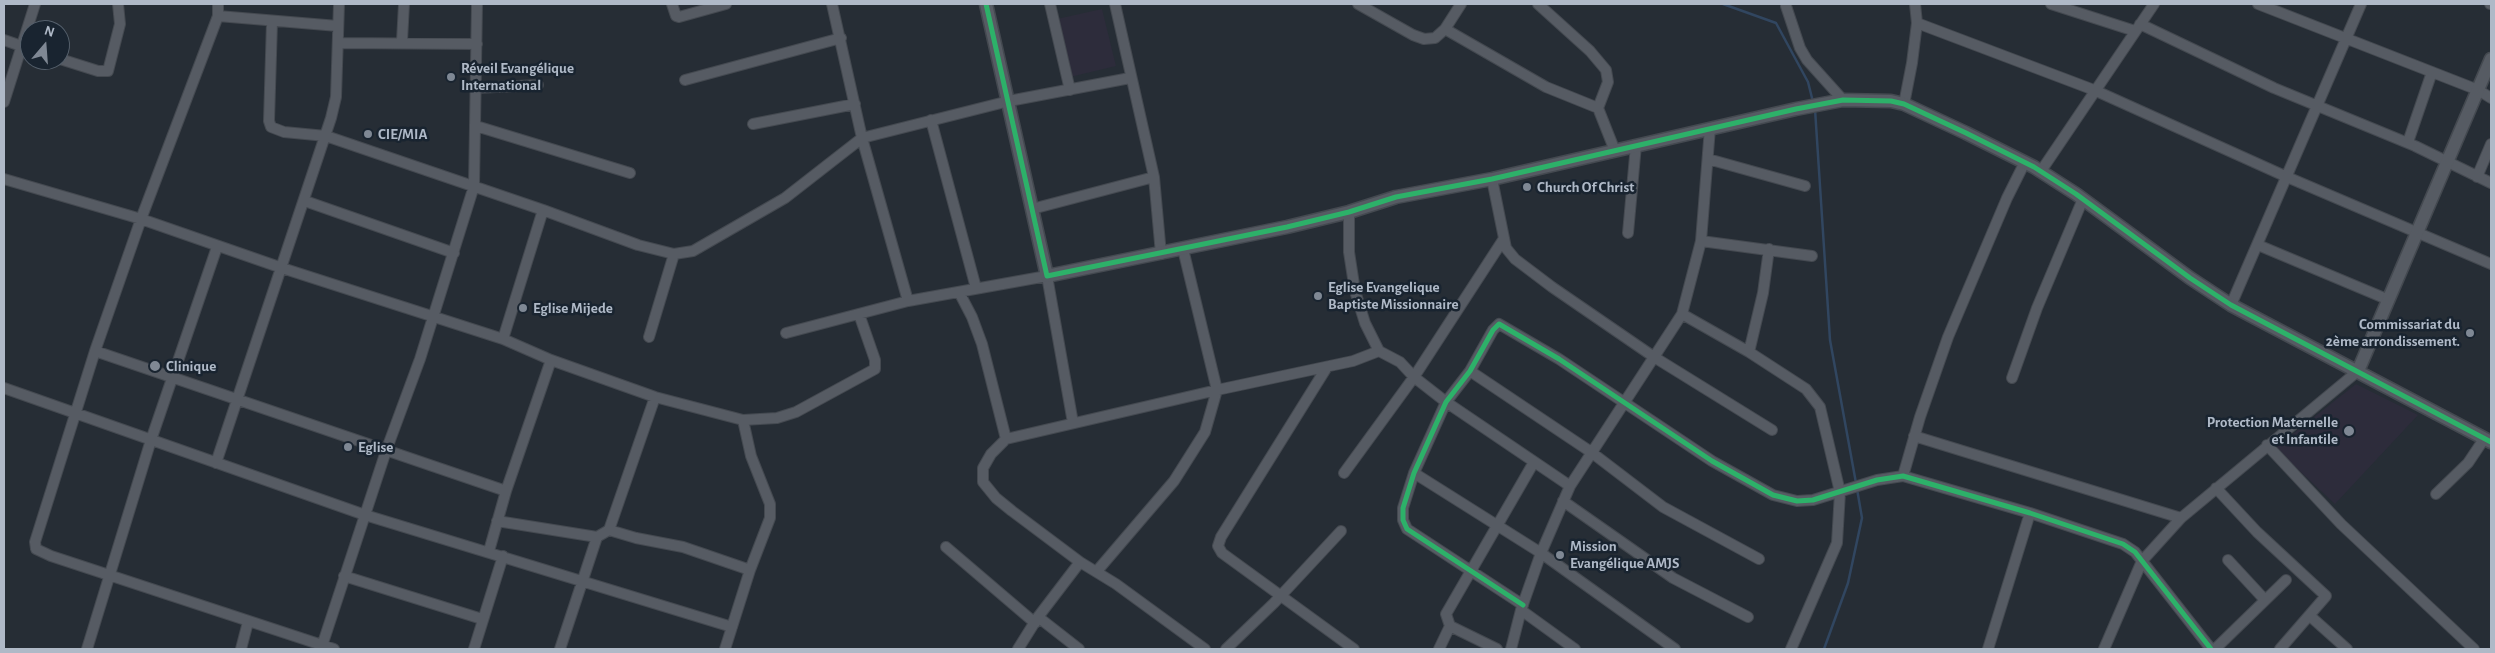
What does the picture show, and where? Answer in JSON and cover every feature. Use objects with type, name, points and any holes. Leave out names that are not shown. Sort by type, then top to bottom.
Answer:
[{"type":"street","points":[[32,20],[35,4]]},
{"type":"street","points":[[70,62],[98,71],[108,71],[120,24],[118,4]]},
{"type":"street","points":[[218,4],[218,16],[140,219],[95,351],[35,542],[36,549],[42,553],[110,577],[322,647],[334,649]]},
{"type":"street","points":[[216,463],[326,136],[335,102],[339,4]]},
{"type":"street","points":[[402,41],[404,4]]},
{"type":"street","points":[[322,647],[386,451],[420,359],[474,186],[477,4]]},
{"type":"street","points":[[672,4],[676,16],[679,17],[726,4]]},
{"type":"street","points":[[832,4],[862,138],[908,302]]},
{"type":"street","points":[[986,4],[1009,101],[1046,276],[1073,423]]},
{"type":"street","points":[[1050,4],[1070,90]]},
{"type":"street","points":[[1115,4],[1130,78],[1154,177],[1161,254]]},
{"type":"street","points":[[1363,5],[1413,35],[1424,39],[1435,38],[1445,30],[1461,4]]},
{"type":"street","points":[[1538,4],[1590,51],[1606,70],[1608,82],[1598,108],[1615,151]]},
{"type":"street","points":[[1904,104],[1917,23],[1915,4]]},
{"type":"street","points":[[2051,4],[2138,28],[2317,106],[2408,142],[2491,183]]},
{"type":"street","points":[[2041,171],[2154,4]]},
{"type":"street","points":[[2258,4],[2478,90],[2491,98]]},
{"type":"street","points":[[2231,305],[2288,177],[2361,4]]},
{"type":"street","points":[[1786,6],[1804,54],[1843,100]]},
{"type":"street","points":[[218,16],[338,26]]},
{"type":"street","points":[[272,22],[269,121],[271,127],[284,132],[326,136],[543,210],[638,245],[674,254],[693,252],[785,198],[862,138],[1009,101],[1130,78]]},
{"type":"street","points":[[1917,23],[2094,90],[2288,177],[2418,231],[2491,264]]},
{"type":"street","points":[[1445,30],[1546,87],[1598,108]]},
{"type":"street","points":[[685,80],[841,38]]},
{"type":"street","points":[[4,40],[20,46]]},
{"type":"street","points":[[338,43],[402,41],[477,44]]},
{"type":"street","points":[[2104,649],[2142,561],[2180,518],[2358,371],[2491,59]]},
{"type":"street","points":[[4,102],[20,63]]},
{"type":"street","points":[[2408,142],[2432,72]]},
{"type":"street","points":[[476,88],[538,85]]},
{"type":"street","points":[[786,333],[908,302],[1161,254],[1349,212],[1396,197],[1492,180],[1710,128],[1843,100],[1891,101],[1904,104],[2041,171],[2083,199],[2190,278],[2231,305],[2488,440],[2468,463],[2436,494]]},
{"type":"street","points":[[753,124],[855,104]]},
{"type":"street","points":[[931,120],[976,288]]},
{"type":"street","points":[[476,126],[630,173]]},
{"type":"street","points":[[1511,649],[1522,608],[1541,553],[1570,486],[1682,314],[1701,241],[1710,128]]},
{"type":"street","points":[[2477,177],[2491,144]]},
{"type":"street","points":[[1628,233],[1636,145]]},
{"type":"street","points":[[1708,160],[1805,186]]},
{"type":"street","points":[[1903,476],[1914,436],[1948,337],[2007,198],[2025,162]]},
{"type":"street","points":[[1032,209],[1154,177]]},
{"type":"street","points":[[4,179],[140,219],[282,268],[503,339],[551,360],[655,397],[743,420],[777,418],[796,412],[875,368],[876,360],[859,314]]},
{"type":"street","points":[[1492,180],[1506,248],[1515,259],[1552,287],[1654,357],[1772,430]]},
{"type":"street","points":[[2012,378],[2037,308],[2083,199]]},
{"type":"street","points":[[305,200],[454,253]]},
{"type":"street","points":[[503,339],[543,210]]},
{"type":"street","points":[[1349,212],[1349,252],[1355,291],[1365,323],[1379,351],[1400,362],[1414,377],[1446,402],[1570,486]]},
{"type":"street","points":[[1344,473],[1414,377],[1504,240]]},
{"type":"street","points":[[1701,241],[1812,256]]},
{"type":"street","points":[[2258,245],[2388,300]]},
{"type":"street","points":[[87,649],[151,440],[217,246]]},
{"type":"street","points":[[1097,571],[1174,481],[1205,432],[1217,390],[1183,249]]},
{"type":"street","points":[[1749,352],[1763,293],[1769,249]]},
{"type":"street","points":[[648,337],[674,254]]},
{"type":"street","points":[[959,292],[972,317],[982,344],[1006,439]]},
{"type":"street","points":[[1682,314],[1749,352],[1806,390],[1820,407],[1840,492],[1837,543],[1791,649]]},
{"type":"street","points":[[1575,649],[1522,608],[1407,529],[1403,520],[1403,508],[1414,473],[1446,402],[1470,371],[1496,326],[1503,325],[1624,401],[1712,461],[1768,492],[1797,501],[1824,498],[1877,480],[1903,476],[2030,513],[2123,544],[2135,552],[2211,649]]},
{"type":"street","points":[[95,351],[506,491]]},
{"type":"street","points":[[1205,649],[1097,571],[1080,562],[996,498],[983,482],[982,468],[990,454],[1006,439],[1073,423],[1127,413],[1217,390],[1353,361],[1379,351]]},
{"type":"street","points":[[489,551],[506,491],[551,360]]},
{"type":"street","points":[[1327,367],[1219,541],[1222,553],[1354,649]]},
{"type":"street","points":[[1470,371],[1591,452],[1663,507],[1759,559]]},
{"type":"street","points":[[4,388],[366,514],[732,627]]},
{"type":"street","points":[[497,521],[597,537],[609,530],[655,397]]},
{"type":"street","points":[[725,649],[750,570],[768,524],[770,511],[770,504],[751,456],[743,420]]},
{"type":"street","points":[[1914,436],[2180,518]]},
{"type":"street","points":[[2267,445],[2341,524],[2474,649]]},
{"type":"street","points":[[1439,649],[1450,626],[1446,614],[1449,606],[1498,526],[1534,462]]},
{"type":"street","points":[[1414,473],[1541,553],[1675,649]]},
{"type":"street","points":[[2216,488],[2257,532],[2325,594],[2325,599],[2280,649]]},
{"type":"street","points":[[1563,500],[1673,578],[1748,617]]},
{"type":"street","points":[[1988,649],[2030,513]]},
{"type":"street","points":[[609,530],[636,538],[683,546],[750,570]]},
{"type":"street","points":[[1226,649],[1280,596],[1341,530]]},
{"type":"street","points":[[560,649],[597,537]]},
{"type":"street","points":[[946,547],[1036,620],[1079,649]]},
{"type":"street","points":[[474,649],[502,556]]},
{"type":"street","points":[[2228,560],[2265,600]]},
{"type":"street","points":[[1018,649],[1036,620],[1080,562]]},
{"type":"street","points":[[344,576],[482,619]]},
{"type":"street","points":[[2215,649],[2286,580]]},
{"type":"street","points":[[2310,616],[2347,649]]},
{"type":"street","points":[[241,649],[248,622]]},
{"type":"street","points":[[1450,626],[1497,649]]},
{"type":"street","points":[[2198,649],[2202,639]]},
{"type":"shaded area","points":[[1102,9],[1116,66],[1070,77],[1057,19]]},
{"type":"shaded area","name":"Protection Maternelle et Infantile","points":[[2356,384],[2418,415],[2335,504],[2275,448]]},
{"type":"waterway","points":[[1723,4],[1776,23],[1808,82],[1813,102]]},
{"type":"waterway","points":[[1815,109],[1830,340],[1856,483]]},
{"type":"waterway","points":[[1824,649],[1848,583],[1862,518],[1857,489]]},
{"type":"cycle path","points":[[986,4],[1047,276],[1287,227],[1349,212],[1396,197],[1492,179],[1796,109],[1843,100],[1891,101],[1904,104],[2034,167],[2076,194],[2190,278],[2231,305],[2491,442]]},
{"type":"cycle path","points":[[1523,605],[1407,529],[1403,520],[1403,508],[1414,473],[1446,402],[1470,371],[1493,330],[1499,324],[1559,359],[1712,461],[1773,495],[1797,501],[1813,500],[1877,480],[1903,476],[2030,513],[2123,544],[2135,552],[2211,649]]},
{"type":"place","name":"Réveil Evangélique International","points":[[451,77]]},
{"type":"place","name":"CIE/MIA","points":[[368,134]]},
{"type":"place","name":"Church Of Christ","points":[[1527,187]]},
{"type":"place","name":"Eglise Evangelique Baptiste Missionnaire","points":[[1318,296]]},
{"type":"place","name":"Eglise Mijede","points":[[523,308]]},
{"type":"place","name":"Commissariat du 2ème arrondissement.","points":[[2470,333]]},
{"type":"place","name":"Clinique","points":[[155,366]]},
{"type":"place","name":"Protection Maternelle et Infantile","points":[[2349,431]]},
{"type":"place","name":"Eglise","points":[[348,447]]},
{"type":"place","name":"Mission Evangélique AMJS","points":[[1560,555]]}]
